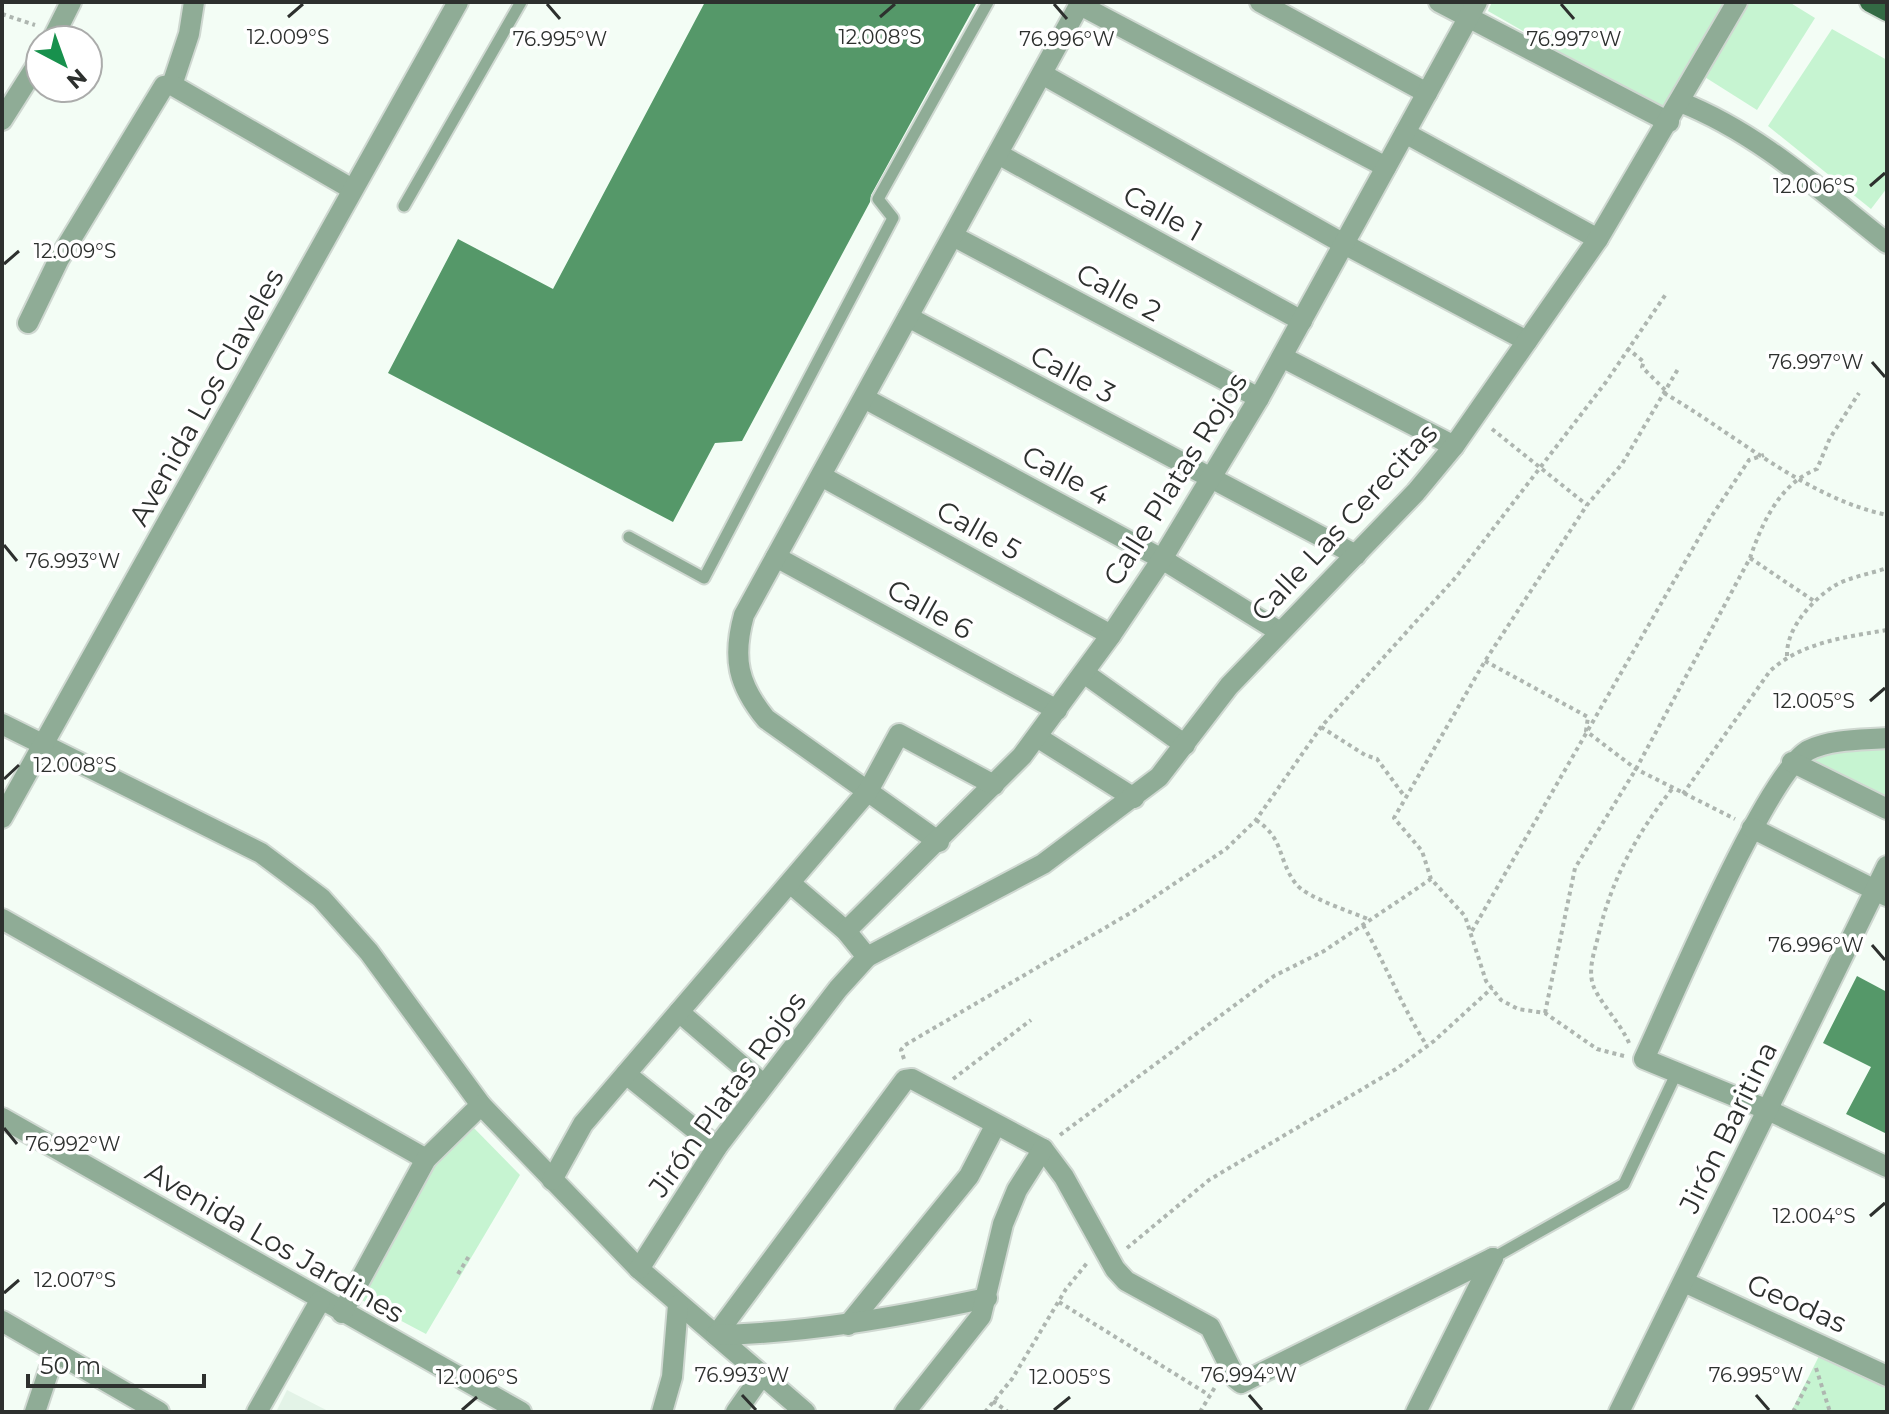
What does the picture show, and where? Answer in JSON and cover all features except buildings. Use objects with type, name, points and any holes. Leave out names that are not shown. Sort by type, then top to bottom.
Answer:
[{"type":"main road","points":[[1870,2],[1887,11]]},
{"type":"street","points":[[60,24],[71,2]]},
{"type":"street","points":[[172,85],[189,34],[194,2]]},
{"type":"street","name":"Avenida Los Claveles","points":[[2,818],[44,748],[458,2]]},
{"type":"street","points":[[1260,2],[1427,93]]},
{"type":"street","points":[[1439,2],[1473,10],[1669,122]]},
{"type":"street","name":"Calle Las Cerecitas","points":[[867,957],[1043,864],[1159,777],[1207,712],[1454,446],[1598,239],[1737,2]]},
{"type":"street","points":[[939,842],[766,719],[748,697],[738,671],[737,643],[744,615],[1080,3],[1386,167]]},
{"type":"street","name":"Calle Platas Rojos","points":[[846,931],[939,842],[1037,737],[1111,635],[1162,559],[1259,398],[1473,10]]},
{"type":"street","points":[[1042,74],[1344,244],[1527,341]]},
{"type":"street","points":[[2,120],[24,85]]},
{"type":"street","points":[[28,323],[59,259],[164,86],[172,85],[352,189]]},
{"type":"street","points":[[1680,102],[1712,115],[1760,142],[1887,243]]},
{"type":"street","points":[[1405,133],[1598,239]]},
{"type":"street","name":"Calle 1","points":[[998,154],[1302,321]]},
{"type":"street","name":"Calle 2","points":[[953,236],[1259,398]]},
{"type":"street","name":"Calle 3","points":[[908,317],[1356,555]]},
{"type":"street","points":[[1282,357],[1454,446]]},
{"type":"street","name":"Calle 4","points":[[864,398],[1162,559],[1280,632]]},
{"type":"street","name":"Calle 5","points":[[821,476],[1111,635]]},
{"type":"street","name":"Calle 6","points":[[776,557],[1057,710]]},
{"type":"street","points":[[1084,673],[1185,745]]},
{"type":"street","points":[[2,724],[44,748],[261,853],[321,898],[369,952],[481,1105],[639,1269],[805,1412]]},
{"type":"street","points":[[552,1180],[583,1124],[868,791],[899,734],[994,785]]},
{"type":"street","points":[[1037,737],[1134,798]]},
{"type":"street","points":[[1887,738],[1826,744],[1808,750],[1792,762],[1752,828],[1644,1059],[1768,1110],[1887,1167]]},
{"type":"street","points":[[1792,762],[1887,809]]},
{"type":"street","points":[[1752,828],[1880,893]]},
{"type":"street","name":"Jirón Baritina","points":[[1619,1412],[1768,1110],[1880,893],[1887,866]]},
{"type":"street","points":[[790,883],[846,931],[867,957]]},
{"type":"street","points":[[2,919],[426,1159]]},
{"type":"street","name":"Jirón Platas Rojos","points":[[639,1269],[717,1147],[867,957]]},
{"type":"street","points":[[679,1012],[764,1085]]},
{"type":"street","points":[[626,1074],[717,1147]]},
{"type":"street","points":[[716,1335],[901,1084],[912,1079],[1043,1149],[1064,1177],[1102,1246],[1126,1281],[1210,1327],[1236,1379],[1241,1383],[1493,1258]]},
{"type":"street","points":[[342,1313],[426,1159],[481,1105]]},
{"type":"street","name":"Avenida Los Jardines","points":[[2,1118],[320,1301],[521,1412]]},
{"type":"street","points":[[848,1325],[969,1176],[995,1126]]},
{"type":"street","points":[[905,1412],[981,1316],[1003,1224],[1017,1190],[1043,1149]]},
{"type":"street","points":[[1416,1412],[1493,1258]]},
{"type":"street","name":"Geodas","points":[[1684,1282],[1887,1376]]},
{"type":"street","points":[[716,1335],[771,1334],[848,1325],[987,1298]]},
{"type":"street","points":[[257,1412],[320,1301]]},
{"type":"street","points":[[662,1412],[672,1377],[678,1305]]},
{"type":"street","points":[[2,1321],[159,1412]]},
{"type":"street","points":[[35,1412],[55,1352]]},
{"type":"street","points":[[736,1412],[762,1375]]},
{"type":"lane","points":[[404,206],[521,2]]},
{"type":"lane","points":[[629,537],[704,578],[893,218],[878,199],[988,2]]},
{"type":"lane","points":[[1493,1258],[1624,1184],[1677,1072]]},
{"type":"path","points":[[2,14],[26,24]]},
{"type":"path","points":[[912,1079],[901,1050],[905,1045],[1132,912],[1226,849],[1256,820],[1321,727],[1456,577],[1606,382],[1666,294]]},
{"type":"path","points":[[1627,348],[1644,362],[1642,367],[1665,391],[1764,455],[1858,509],[1887,515]]},
{"type":"path","points":[[1672,789],[1642,827],[1609,892],[1590,969],[1594,989],[1611,1009],[1633,1054],[1622,1056],[1597,1049],[1545,1013],[1518,1009],[1501,1000],[1486,981],[1465,916],[1431,879],[1422,851],[1394,818],[1485,661],[1587,505],[1622,464],[1678,369]]},
{"type":"path","points":[[1545,1013],[1575,868],[1636,769],[1750,558],[1759,530],[1798,476],[1817,469],[1830,438],[1859,393]]},
{"type":"path","points":[[1475,415],[1587,505]]},
{"type":"path","points":[[1472,931],[1711,517],[1749,460],[1764,455]]},
{"type":"path","points":[[1750,558],[1815,601]]},
{"type":"path","points":[[1787,656],[1786,641],[1815,601],[1835,585],[1887,568]]},
{"type":"path","points":[[1683,794],[1770,671],[1787,656],[1851,636],[1887,630]]},
{"type":"path","points":[[1485,661],[1588,717],[1586,731]]},
{"type":"path","points":[[1321,727],[1365,755],[1377,759],[1405,797]]},
{"type":"path","points":[[1586,731],[1636,769],[1752,828]]},
{"type":"path","points":[[1256,820],[1272,831],[1294,882],[1303,891],[1370,920]]},
{"type":"path","points":[[1043,1149],[1274,976],[1324,951],[1431,879]]},
{"type":"path","points":[[1363,925],[1392,975],[1405,1011],[1427,1046]]},
{"type":"path","points":[[1126,1281],[1127,1249],[1209,1180],[1258,1148],[1344,1102],[1427,1046],[1492,988]]},
{"type":"path","points":[[940,1095],[975,1061],[1031,1020]]},
{"type":"path","points":[[985,1412],[1037,1342],[1059,1302],[1102,1246]]},
{"type":"path","points":[[458,1274],[469,1256]]},
{"type":"path","points":[[1059,1302],[1209,1395]]},
{"type":"path","points":[[1816,1368],[1830,1412]]},
{"type":"path","points":[[1793,1412],[1809,1381]]},
{"type":"path","points":[[993,1401],[1008,1412]]},
{"type":"shaded area","points":[[287,1390],[330,1412],[276,1412]]},
{"type":"green space","points":[[1492,2],[1725,2],[1662,111],[1488,11]]},
{"type":"green space","points":[[1746,2],[1789,2],[1815,18],[1757,110],[1700,74]]},
{"type":"green space","points":[[1832,29],[1887,60],[1887,188],[1871,209],[1768,126]]},
{"type":"green space","points":[[1887,743],[1887,798],[1814,762],[1822,753]]},
{"type":"green space","points":[[468,1122],[520,1175],[426,1334],[356,1297],[432,1160]]},
{"type":"green space","points":[[1824,1346],[1887,1378],[1887,1412],[1791,1412]]}]
